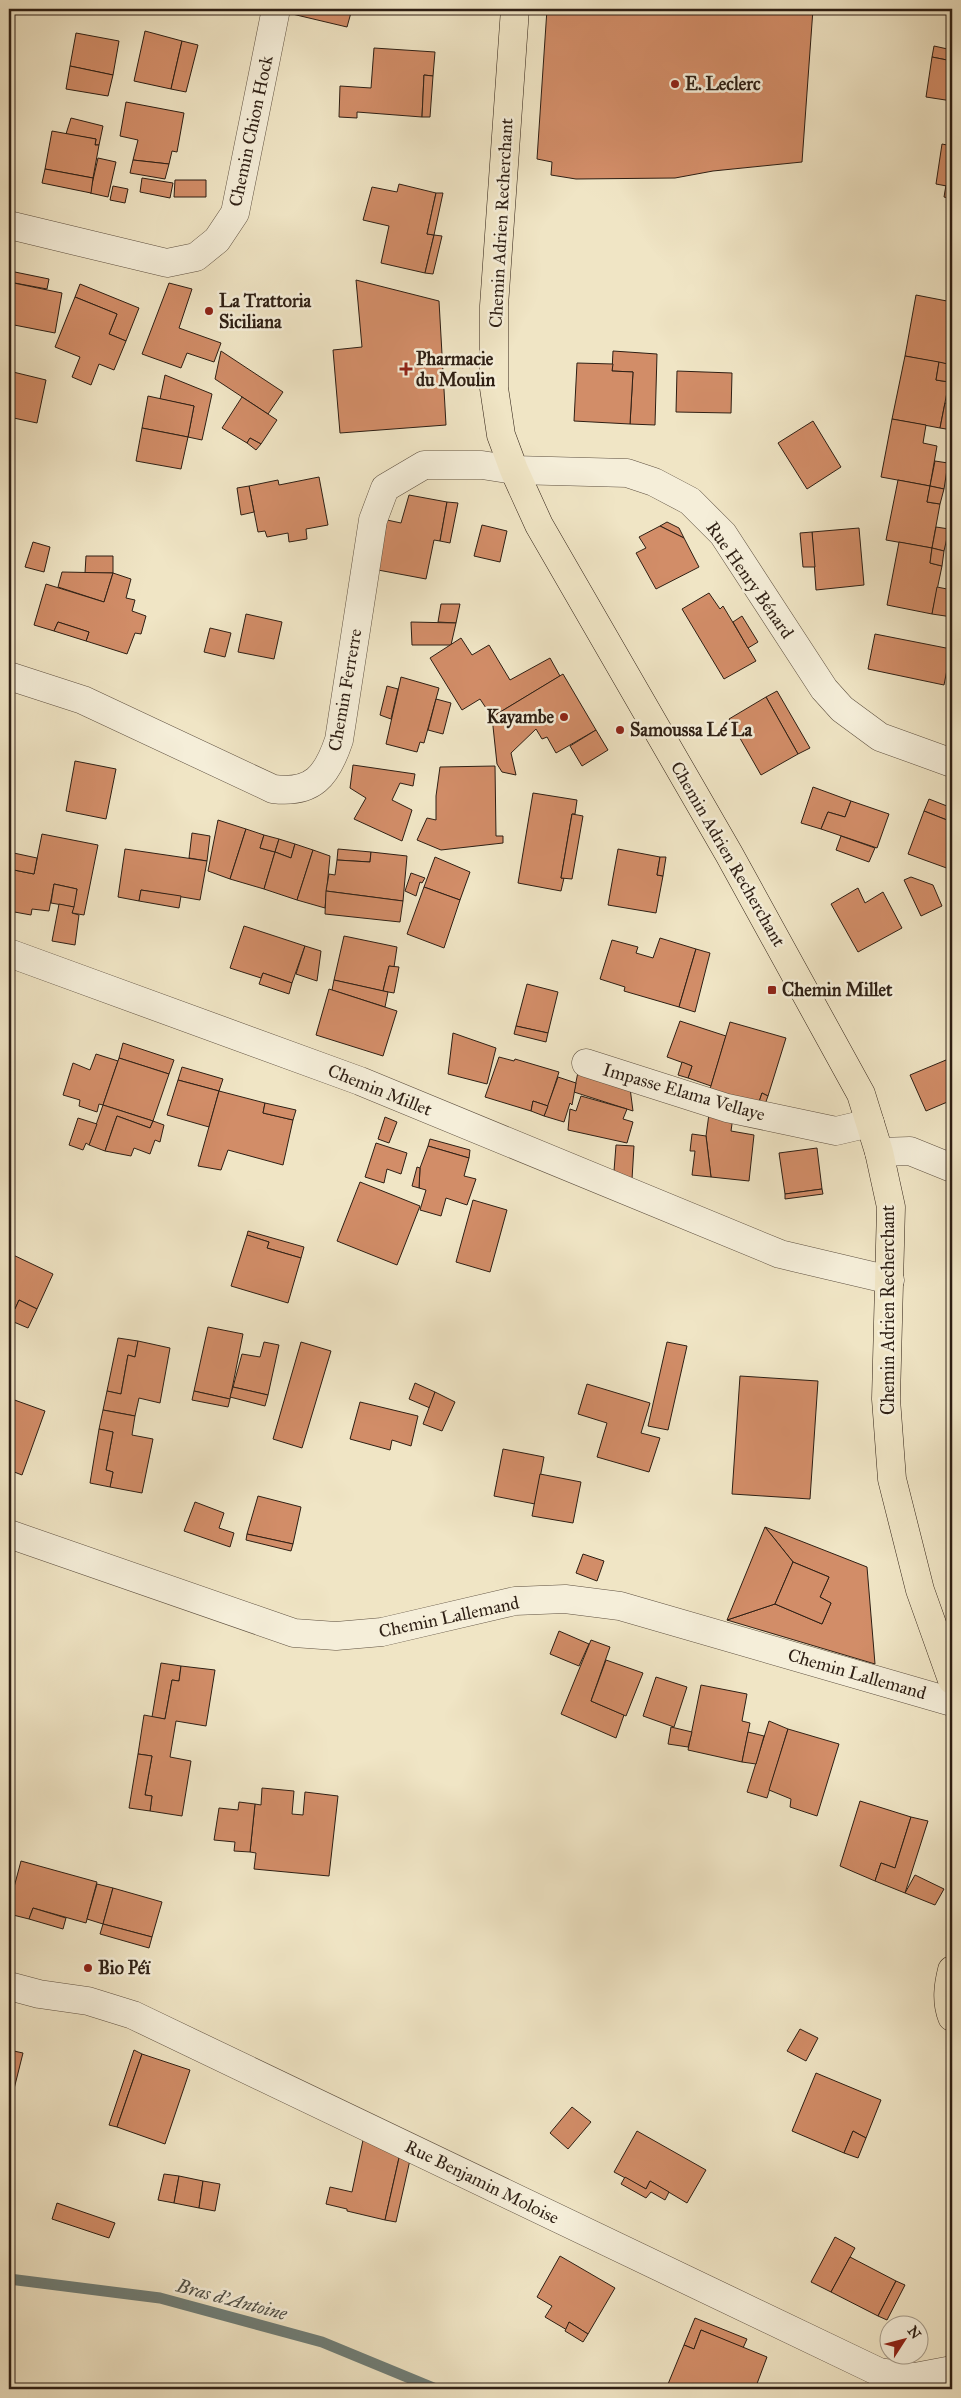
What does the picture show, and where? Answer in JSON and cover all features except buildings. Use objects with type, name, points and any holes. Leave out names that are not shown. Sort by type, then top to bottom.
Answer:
[{"type":"main road","name":"Chemin Adrien Recherchant","points":[[514,9],[494,306],[494,388],[502,436],[514,470],[539,525],[807,993],[861,1094],[880,1152],[891,1207],[886,1399],[892,1479],[920,1590],[952,1680]]},
{"type":"main road","points":[[952,1970],[948,1986],[949,2008],[952,2017]]},
{"type":"street","name":"Chemin Chion Hock","points":[[9,226],[167,263],[196,257],[217,240],[235,213],[276,9]]},
{"type":"street","name":"Chemin Ferrerre","points":[[9,676],[84,700],[273,789],[301,790],[319,779],[332,762],[339,740],[373,520],[385,488],[424,465],[482,465],[514,470]]},
{"type":"street","name":"Rue Henry Bénard","points":[[514,470],[627,474],[654,482],[690,501],[723,534],[824,689],[842,709],[880,737],[952,763]]},
{"type":"street","name":"Chemin Millet","points":[[9,953],[360,1081],[780,1254],[890,1280]]},
{"type":"street","name":"Impasse Elama Vellaye","points":[[586,1063],[727,1108],[836,1131],[870,1123]]},
{"type":"street","points":[[880,1152],[910,1151],[952,1168]]},
{"type":"street","name":"Chemin Lallemand","points":[[9,1534],[294,1633],[336,1636],[382,1632],[515,1601],[565,1599],[620,1606],[952,1702]]},
{"type":"street","name":"Rue Benjamin Moloise","points":[[9,1986],[38,1994],[88,2001],[133,2015],[879,2372],[915,2377],[952,2370]]},
{"type":"waterway","name":"Bras d'Antoine","points":[[9,2279],[160,2298],[322,2342],[436,2389]]},
{"type":"place","name":"E. Leclerc","points":[[675,84]]},
{"type":"place","name":"La Trattoria Siciliana","points":[[209,311]]},
{"type":"place","name":"Pharmacie du Moulin","points":[[406,369]]},
{"type":"place","name":"Kayambe","points":[[564,717]]},
{"type":"place","name":"Samoussa Lé La","points":[[620,730]]},
{"type":"place","name":"Chemin Millet","points":[[772,990]]},
{"type":"place","name":"Bio Péï","points":[[88,1968]]}]
